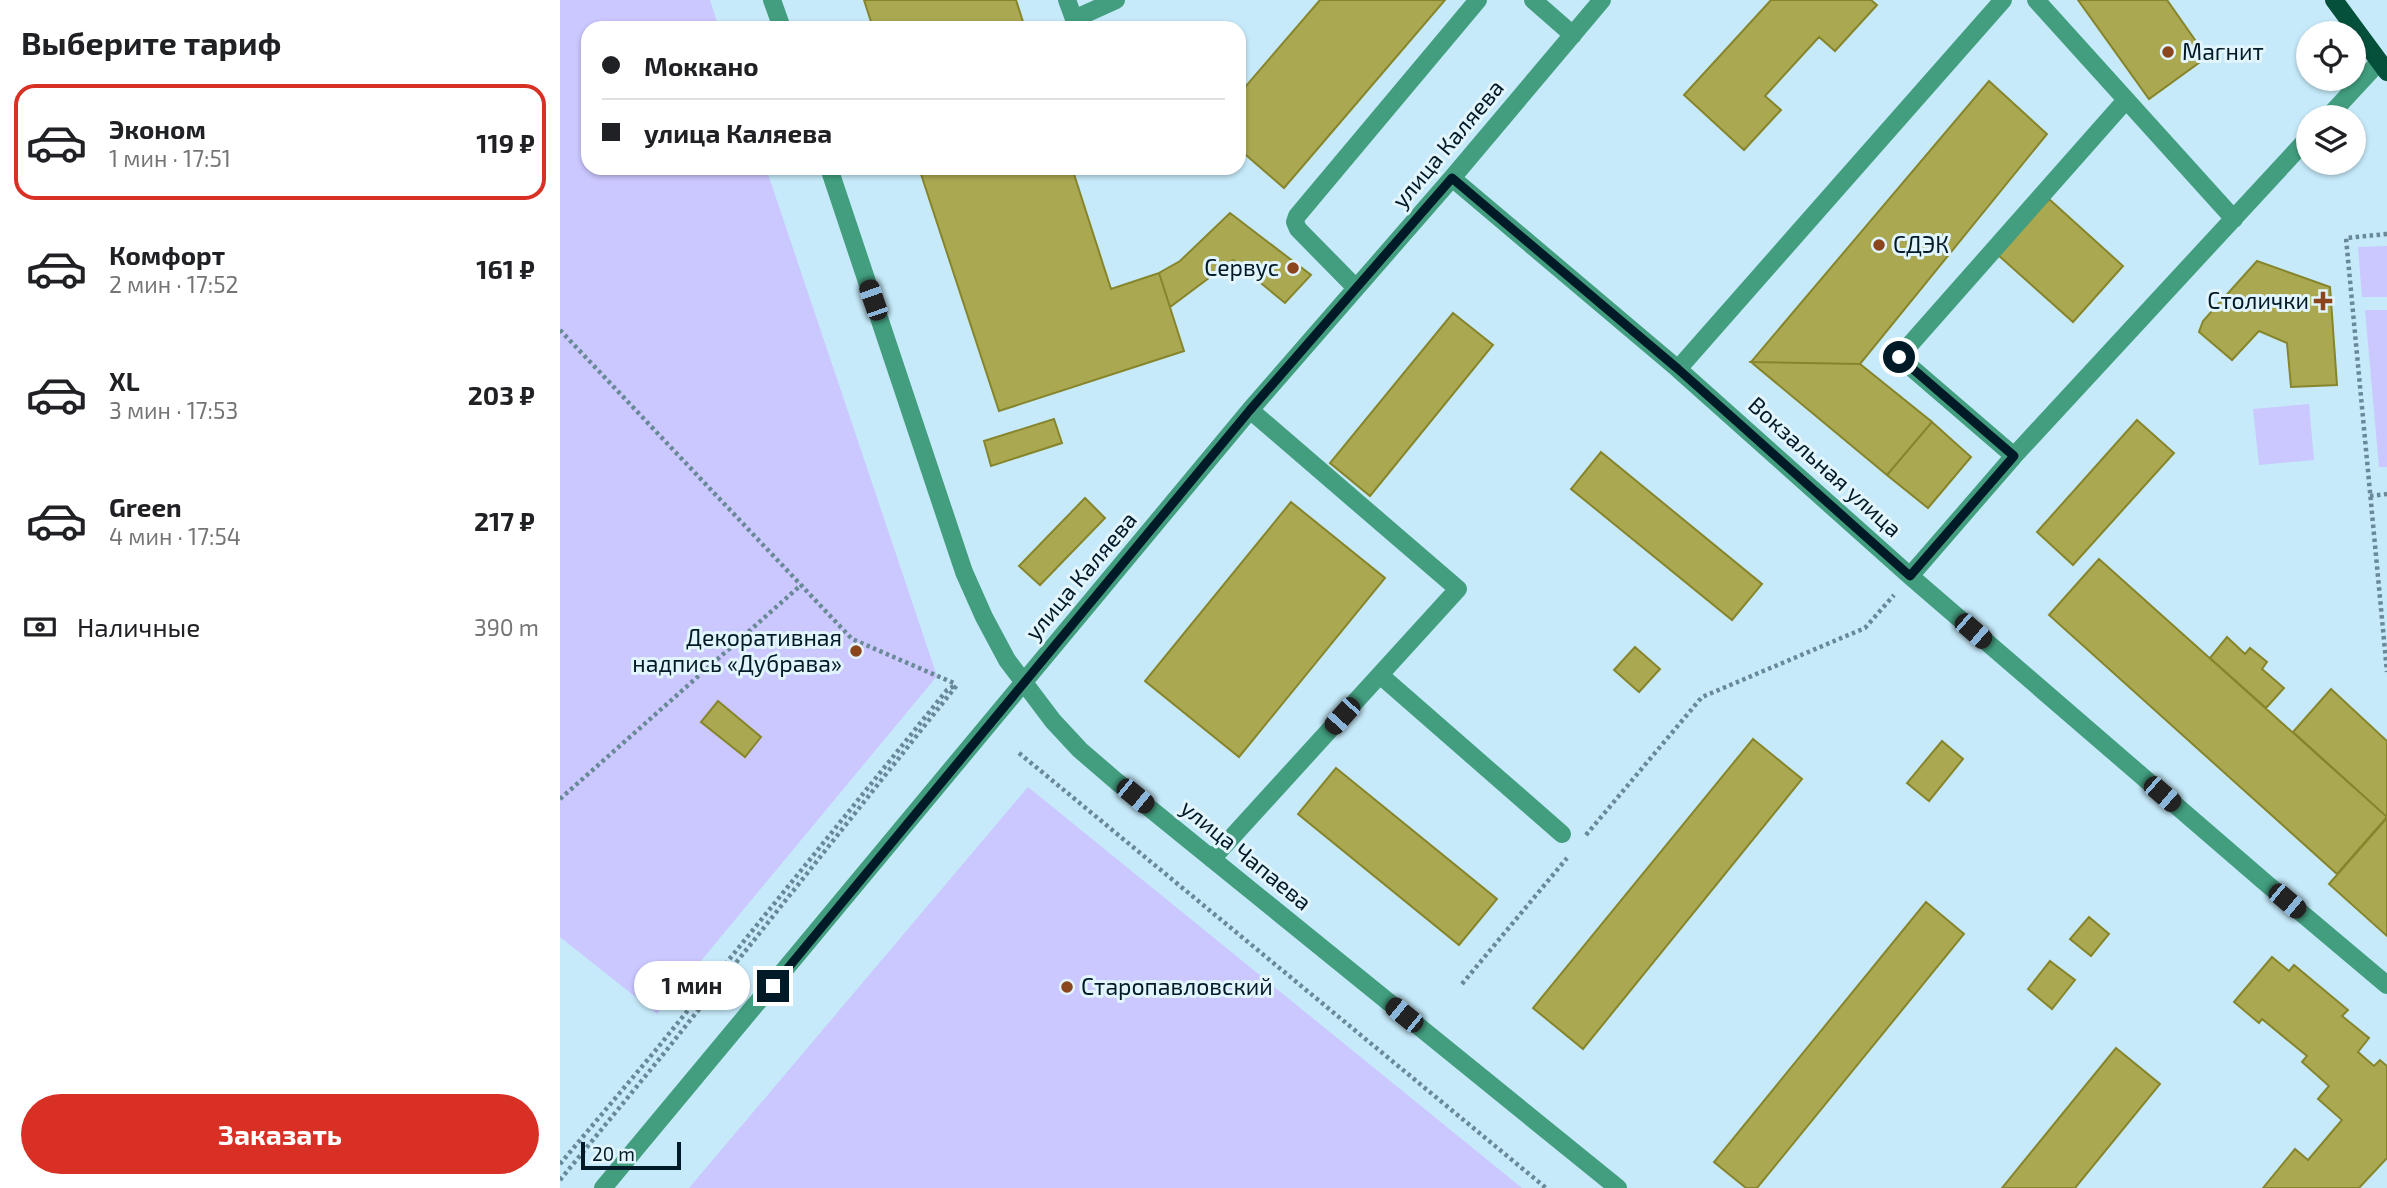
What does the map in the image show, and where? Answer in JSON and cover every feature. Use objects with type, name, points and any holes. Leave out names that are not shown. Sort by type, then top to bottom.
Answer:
[{"type":"main road","points":[[2334,0],[2383,67]]},
{"type":"street","points":[[772,0],[780,21]]},
{"type":"street","points":[[1067,0],[1074,19],[1116,0]]},
{"type":"street","points":[[1356,288],[1298,229],[1295,222],[1297,216],[1478,0]]},
{"type":"street","points":[[1532,0],[1573,35]]},
{"type":"street","name":"улица Каляева","points":[[603,1188],[1250,410],[1452,178],[1602,0]]},
{"type":"street","points":[[1678,369],[2003,0]]},
{"type":"street","points":[[2036,0],[2234,219]]},
{"type":"street","points":[[2341,105],[2383,67]]},
{"type":"street","points":[[2014,456],[1899,357],[2126,100]]},
{"type":"street","points":[[1910,576],[2014,456],[2296,151]]},
{"type":"street","name":"улица Чапаева","points":[[831,175],[964,572],[998,643],[1053,721],[1080,750],[1618,1188]]},
{"type":"street","name":"Вокзальная улица","points":[[1452,178],[1678,369],[1910,576],[2387,985]]},
{"type":"street","points":[[1212,859],[1458,589],[1250,410]]},
{"type":"street","points":[[1380,675],[1562,834]]},
{"type":"path","points":[[2387,234],[2346,238],[2387,672]]},
{"type":"path","points":[[560,330],[852,639],[957,685]]},
{"type":"path","points":[[2370,496],[2387,494]]},
{"type":"path","points":[[1577,846],[1702,697],[1865,628],[1910,576]]},
{"type":"path","points":[[560,799],[802,585]]},
{"type":"path","points":[[2379,596],[2387,595]]},
{"type":"path","points":[[560,1164],[947,690],[957,685]]},
{"type":"path","points":[[560,1180],[957,685]]},
{"type":"path","points":[[1019,753],[1546,1188]]},
{"type":"path","points":[[1462,984],[1569,856]]},
{"type":"shaded area","points":[[560,0],[710,0],[717,21],[581,21],[581,175],[768,175],[937,676],[657,1014],[560,937]]},
{"type":"shaded area","points":[[2387,246],[2387,297],[2362,297],[2358,247]]},
{"type":"shaded area","points":[[2365,310],[2387,310],[2387,467],[2379,467]]},
{"type":"shaded area","points":[[2309,404],[2314,460],[2259,465],[2253,409]]},
{"type":"shaded area","name":"Старопавловский","points":[[1028,787],[1522,1188],[689,1188]]},
{"type":"building","points":[[864,0],[1016,0],[1023,21],[871,21]]},
{"type":"building","points":[[1320,0],[1445,0],[1284,188],[1246,155],[1246,86]]},
{"type":"building","points":[[1771,0],[1871,0],[1877,5],[1835,51],[1819,37],[1765,96],[1781,110],[1744,150],[1684,95]]},
{"type":"building","points":[[2078,0],[2167,0],[2207,57],[2149,99]]},
{"type":"building","points":[[1989,81],[2047,134],[1860,364],[1751,362]]},
{"type":"building","points":[[921,175],[1074,175],[1111,289],[1159,273],[1184,351],[999,411]]},
{"type":"building","points":[[2049,199],[2123,266],[2073,322],[1998,255]]},
{"type":"building","points":[[1230,213],[1311,275],[1285,303],[1233,260],[1170,307],[1159,273],[1180,261]]},
{"type":"building","points":[[2257,261],[2330,287],[2337,385],[2291,387],[2287,343],[2259,331],[2232,360],[2199,332],[2203,321]]},
{"type":"building","points":[[1453,313],[1493,345],[1370,496],[1330,463]]},
{"type":"building","points":[[1751,362],[1860,364],[1932,422],[1887,475]]},
{"type":"building","points":[[1054,419],[1062,443],[991,466],[984,441]]},
{"type":"building","points":[[2137,420],[2174,453],[2073,565],[2037,532]]},
{"type":"building","points":[[1932,422],[1971,457],[1928,508],[1887,475]]},
{"type":"building","points":[[1601,452],[1762,584],[1732,620],[1571,489]]},
{"type":"building","points":[[1085,498],[1105,518],[1040,585],[1019,566]]},
{"type":"building","points":[[1291,502],[1385,578],[1239,757],[1145,681]]},
{"type":"building","points":[[2099,559],[2387,817],[2337,874],[2049,615]]},
{"type":"building","points":[[2227,637],[2245,654],[2250,648],[2267,662],[2262,669],[2284,688],[2266,708],[2210,658]]},
{"type":"building","points":[[1635,647],[1660,669],[1639,692],[1614,670]]},
{"type":"building","points":[[2331,689],[2387,741],[2387,817],[2293,732]]},
{"type":"building","points":[[718,701],[761,737],[745,757],[701,722]]},
{"type":"building","points":[[1753,739],[1802,779],[1583,1049],[1533,1008]]},
{"type":"building","points":[[1942,741],[1963,759],[1929,801],[1907,783]]},
{"type":"building","points":[[1336,768],[1497,899],[1459,945],[1298,814]]},
{"type":"building","points":[[2387,818],[2387,936],[2329,884]]},
{"type":"building","points":[[1926,902],[1964,934],[1757,1188],[1746,1188],[1714,1162]]},
{"type":"building","points":[[2089,917],[2109,934],[2091,956],[2070,939]]},
{"type":"building","points":[[2272,957],[2289,971],[2294,965],[2348,1010],[2342,1016],[2369,1038],[2358,1052],[2374,1066],[2380,1060],[2387,1066],[2387,1158],[2359,1188],[2263,1188],[2295,1149],[2308,1160],[2342,1120],[2318,1099],[2329,1086],[2302,1062],[2307,1056],[2262,1019],[2259,1023],[2234,1002]]},
{"type":"building","points":[[2050,961],[2075,980],[2052,1009],[2028,989]]},
{"type":"building","points":[[2116,1048],[2160,1084],[2075,1188],[2002,1188]]},
{"type":"place","name":"Магнит","points":[[2168,52]]},
{"type":"place","name":"СДЭК","points":[[1879,245]]},
{"type":"place","name":"Сервус","points":[[1293,268]]},
{"type":"place","name":"Столички","points":[[2323,301]]},
{"type":"place","name":"Декоративная надпись «Дубрава»","points":[[856,651]]},
{"type":"place","name":"Старопавловский","points":[[1067,987]]},
{"type":"route","points":[[773,986],[1250,410],[1452,178],[1678,369],[1910,576],[2014,456],[1899,357]]}]
